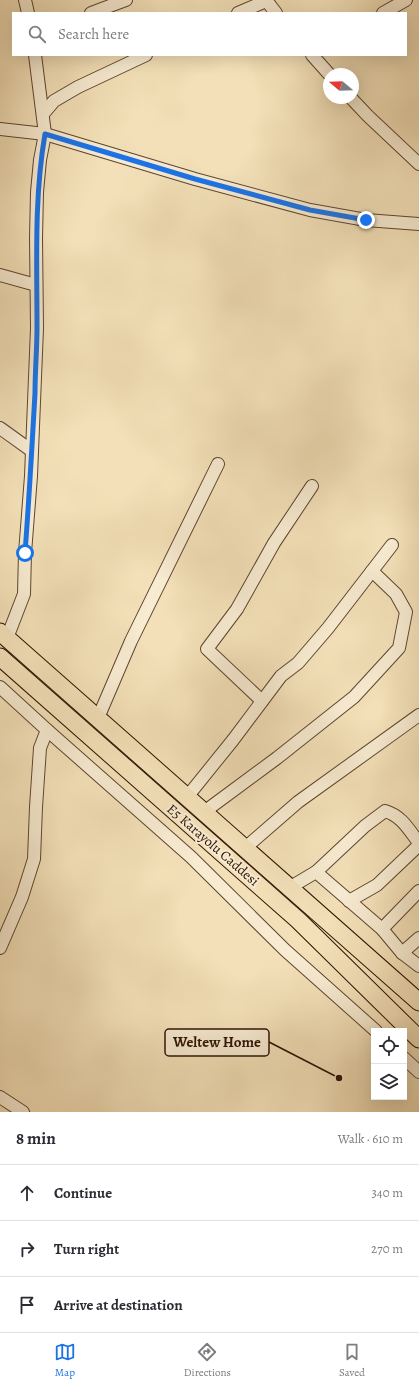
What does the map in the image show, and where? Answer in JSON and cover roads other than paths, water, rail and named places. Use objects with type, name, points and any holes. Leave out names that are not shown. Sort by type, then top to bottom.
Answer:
[{"type":"highway","name":"E5 Karayolu Caddesi","points":[[4,635],[419,1002]]},
{"type":"highway","name":"E5 Karayolu Caddesi","points":[[0,657],[298,920],[419,1039]]},
{"type":"street","points":[[25,0],[28,12]]},
{"type":"street","points":[[94,12],[126,0]]},
{"type":"street","points":[[240,12],[266,0],[275,12]]},
{"type":"street","points":[[385,12],[406,0]]},
{"type":"street","points":[[4,635],[24,594],[25,553],[32,451],[37,328],[37,192],[40,160],[45,134],[35,56]]},
{"type":"street","points":[[43,114],[54,101],[78,87],[144,56]]},
{"type":"street","points":[[313,56],[324,68]]},
{"type":"street","points":[[357,104],[419,164]]},
{"type":"street","points":[[0,129],[45,134],[195,179],[310,210],[366,220],[419,224]]},
{"type":"street","points":[[0,275],[36,285]]},
{"type":"street","points":[[0,428],[32,451]]},
{"type":"street","points":[[98,718],[131,641],[218,464]]},
{"type":"street","points":[[262,701],[207,649],[237,609],[274,543],[312,486]]},
{"type":"street","points":[[187,797],[233,740],[281,676],[298,663],[328,628],[392,545]]},
{"type":"street","points":[[204,812],[277,758],[354,697],[399,648],[406,612],[396,594],[372,571]]},
{"type":"street","points":[[0,687],[190,857],[285,950],[373,1028]]},
{"type":"street","points":[[245,848],[298,802],[419,715]]},
{"type":"street","points":[[0,948],[22,897],[34,859],[40,748],[47,730]]},
{"type":"street","points":[[289,888],[316,872],[365,826],[385,811],[392,813],[403,820],[419,844],[377,885],[349,902]]},
{"type":"street","points":[[316,872],[382,929],[402,953],[419,966]]},
{"type":"street","points":[[382,929],[419,891]]},
{"type":"street","points":[[402,953],[419,938]]},
{"type":"street","points":[[407,1061],[419,1072]]},
{"type":"street","points":[[0,1096],[23,1112]]},
{"type":"place","name":"Weltew Home","points":[[339,1078]]}]
